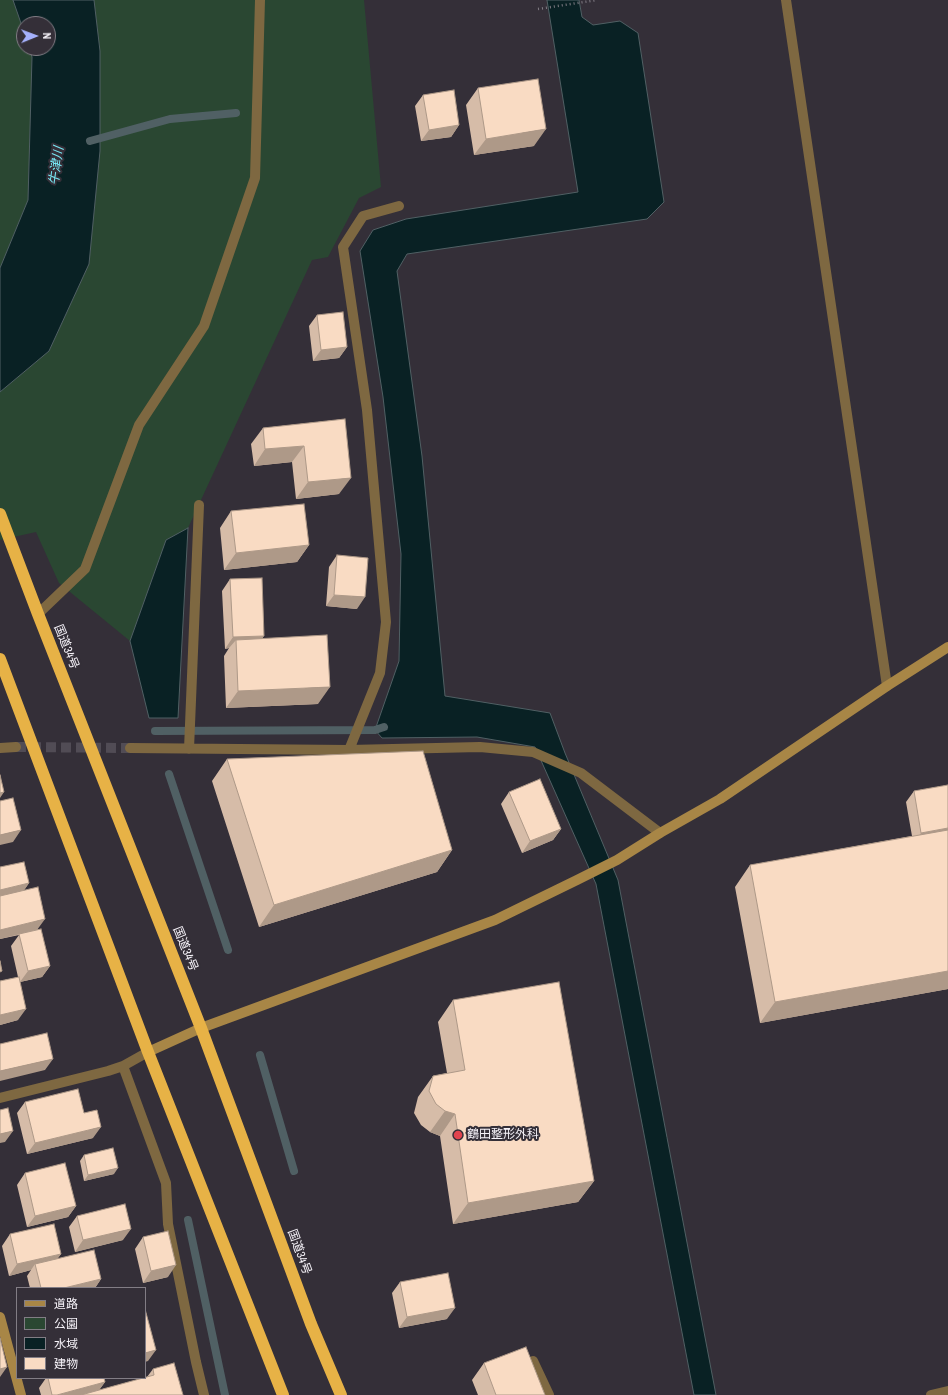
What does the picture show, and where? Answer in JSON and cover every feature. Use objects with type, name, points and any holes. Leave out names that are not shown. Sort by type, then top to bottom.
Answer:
[{"type":"highway","name":"国道34号","points":[[0,514],[201,1028],[311,1324],[341,1395]]},
{"type":"highway","points":[[0,658],[148,1052],[283,1395]]},
{"type":"street","points":[[38,614],[85,569],[139,425],[204,326],[255,178],[260,0]]},
{"type":"street","points":[[786,0],[887,686]]},
{"type":"street","points":[[349,750],[380,673],[386,622],[367,410],[343,247],[363,216],[399,206]]},
{"type":"street","points":[[188,749],[199,505]]},
{"type":"street","points":[[0,1098],[123,1066],[148,1052],[201,1028],[495,920],[617,860],[660,833],[720,799],[887,686],[948,647]]},
{"type":"street","points":[[0,748],[16,747]]},
{"type":"street","points":[[130,748],[349,750],[480,748],[533,752],[581,773],[660,833]]},
{"type":"street","points":[[123,1066],[166,1183],[168,1224],[204,1395]]},
{"type":"street","points":[[0,1317],[16,1376]]},
{"type":"street","points":[[533,1361],[549,1395]]},
{"type":"street","points":[[17,1379],[21,1395]]},
{"type":"street","points":[[931,1395],[948,1391]]},
{"type":"path","points":[[538,9],[597,0]]},
{"type":"green space","points":[[0,0],[13,0],[18,16],[16,16],[16,56],[32,57],[28,200],[0,268]]},
{"type":"green space","points":[[94,0],[364,0],[381,187],[359,198],[328,257],[312,260],[188,528],[166,540],[130,641],[59,583],[36,532],[0,540],[0,392],[49,351],[89,264],[100,151],[100,51]]},
{"type":"water","name":"牛津川","points":[[13,0],[94,0],[100,51],[100,151],[89,264],[49,351],[0,392],[0,268],[28,200],[32,56],[56,56],[56,16],[18,16]]},
{"type":"water","points":[[547,0],[579,0],[582,17],[593,25],[620,21],[638,33],[664,202],[647,219],[407,254],[397,271],[422,456],[445,696],[550,713],[618,880],[716,1395],[694,1395],[596,884],[535,747],[477,737],[382,738],[375,730],[399,661],[401,554],[383,397],[360,251],[373,230],[406,219],[578,192]]},
{"type":"water","points":[[188,528],[178,718],[149,718],[130,641],[166,540]]},
{"type":"building","points":[[538,79],[546,129],[486,139],[478,88]]},
{"type":"building","points":[[454,90],[459,125],[429,130],[423,95]]},
{"type":"building","points":[[343,312],[347,347],[321,350],[317,315]]},
{"type":"building","points":[[345,419],[351,478],[308,482],[304,446],[265,449],[263,428]]},
{"type":"building","points":[[304,504],[309,545],[236,553],[231,511]]},
{"type":"building","points":[[337,555],[368,558],[365,597],[334,595]]},
{"type":"building","points":[[262,578],[264,636],[233,637],[230,579]]},
{"type":"building","points":[[327,635],[330,687],[238,691],[236,640]]},
{"type":"building","points":[[423,751],[452,850],[274,905],[227,759]]},
{"type":"building","points":[[0,775],[4,792],[0,793]]},
{"type":"building","points":[[540,779],[561,829],[530,841],[509,792]]},
{"type":"building","points":[[948,785],[948,828],[921,833],[914,791]]},
{"type":"building","points":[[13,798],[21,830],[0,835],[0,801]]},
{"type":"building","points":[[948,830],[948,971],[775,1002],[750,865]]},
{"type":"building","points":[[24,862],[29,883],[0,890],[0,867]]},
{"type":"building","points":[[38,887],[45,919],[0,930],[0,896]]},
{"type":"building","points":[[41,929],[50,966],[28,971],[19,934]]},
{"type":"building","points":[[0,961],[2,971],[0,972]]},
{"type":"building","points":[[19,977],[26,1009],[0,1015],[0,981]]},
{"type":"building","name":"鶴田整形外科","points":[[559,982],[594,1181],[468,1203],[455,1114],[445,1111],[436,1104],[429,1091],[433,1076],[465,1070],[453,1000]]},
{"type":"building","points":[[47,1033],[53,1059],[0,1071],[0,1044]]},
{"type":"building","points":[[78,1089],[84,1113],[97,1110],[101,1127],[35,1143],[25,1102]]},
{"type":"building","points":[[8,1108],[13,1131],[0,1134],[0,1110]]},
{"type":"building","points":[[113,1148],[118,1168],[88,1175],[84,1155]]},
{"type":"building","points":[[65,1163],[76,1206],[35,1216],[25,1173]]},
{"type":"building","points":[[125,1204],[131,1229],[83,1240],[77,1216]]},
{"type":"building","points":[[54,1224],[61,1254],[17,1264],[10,1234]]},
{"type":"building","points":[[168,1231],[176,1265],[151,1271],[143,1237]]},
{"type":"building","points":[[94,1250],[101,1279],[68,1287],[41,1287],[35,1264]]},
{"type":"building","points":[[448,1273],[455,1308],[407,1317],[400,1282]]},
{"type":"building","points":[[146,1313],[156,1350],[146,1353]]},
{"type":"building","points":[[0,1338],[7,1367],[0,1369]]},
{"type":"building","points":[[526,1347],[545,1395],[496,1395],[484,1363]]},
{"type":"building","points":[[174,1363],[183,1395],[81,1395],[139,1379],[146,1379],[146,1377],[154,1375],[153,1369]]},
{"type":"building","points":[[48,1379],[104,1379],[105,1382],[52,1395]]},
{"type":"waterway","points":[[90,141],[170,119],[236,113]]},
{"type":"waterway","points":[[155,731],[375,730],[384,727]]},
{"type":"waterway","points":[[169,774],[228,950]]},
{"type":"waterway","points":[[260,1055],[294,1171]]},
{"type":"waterway","points":[[188,1220],[225,1395]]},
{"type":"tunnel","points":[[16,747],[130,748]]},
{"type":"place","name":"鶴田整形外科","points":[[458,1135]]}]
